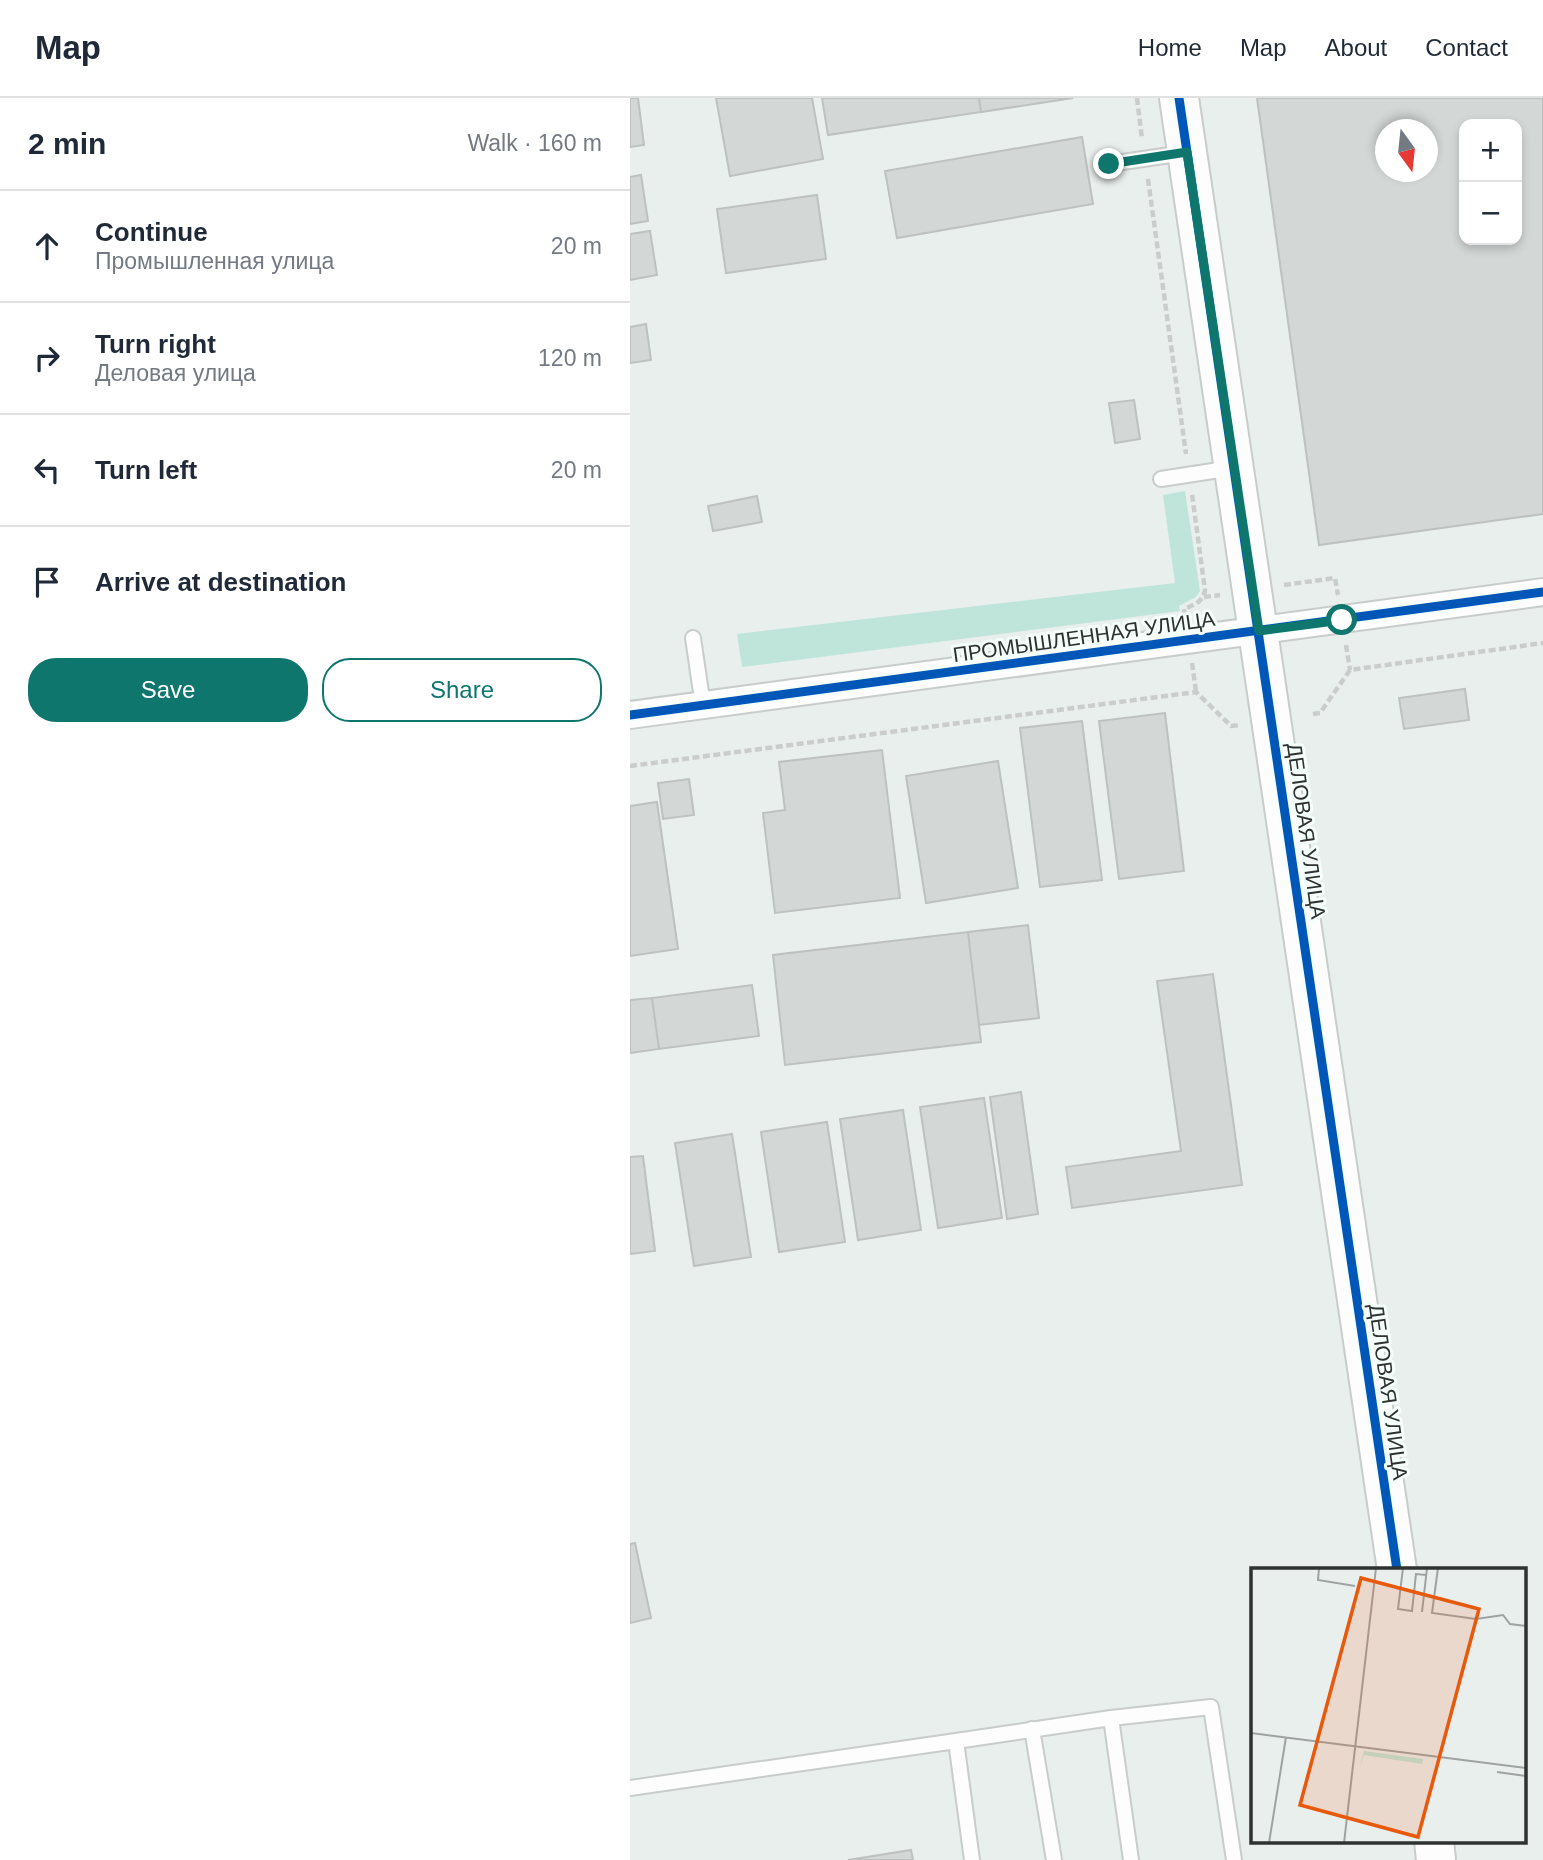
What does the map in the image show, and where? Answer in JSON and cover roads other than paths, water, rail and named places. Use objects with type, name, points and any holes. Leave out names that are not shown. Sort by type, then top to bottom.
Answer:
[{"type":"street","name":"ДЕЛОВАЯ УЛИЦА","points":[[1179,98],[1397,1568]]},
{"type":"street","name":"ПРОМЫШЛЕННАЯ УЛИЦА","points":[[630,715],[1543,592]]},
{"type":"street","points":[[1434,1842],[1436,1860]]},
{"type":"lane","points":[[1109,164],[1187,152]]},
{"type":"lane","points":[[1161,479],[1235,467]]},
{"type":"lane","points":[[693,638],[704,706]]},
{"type":"lane","points":[[630,1788],[1032,1729],[1211,1707],[1234,1860]]},
{"type":"lane","points":[[1111,1718],[1131,1860]]},
{"type":"lane","points":[[1032,1729],[1054,1860]]},
{"type":"lane","points":[[956,1741],[972,1860]]}]
